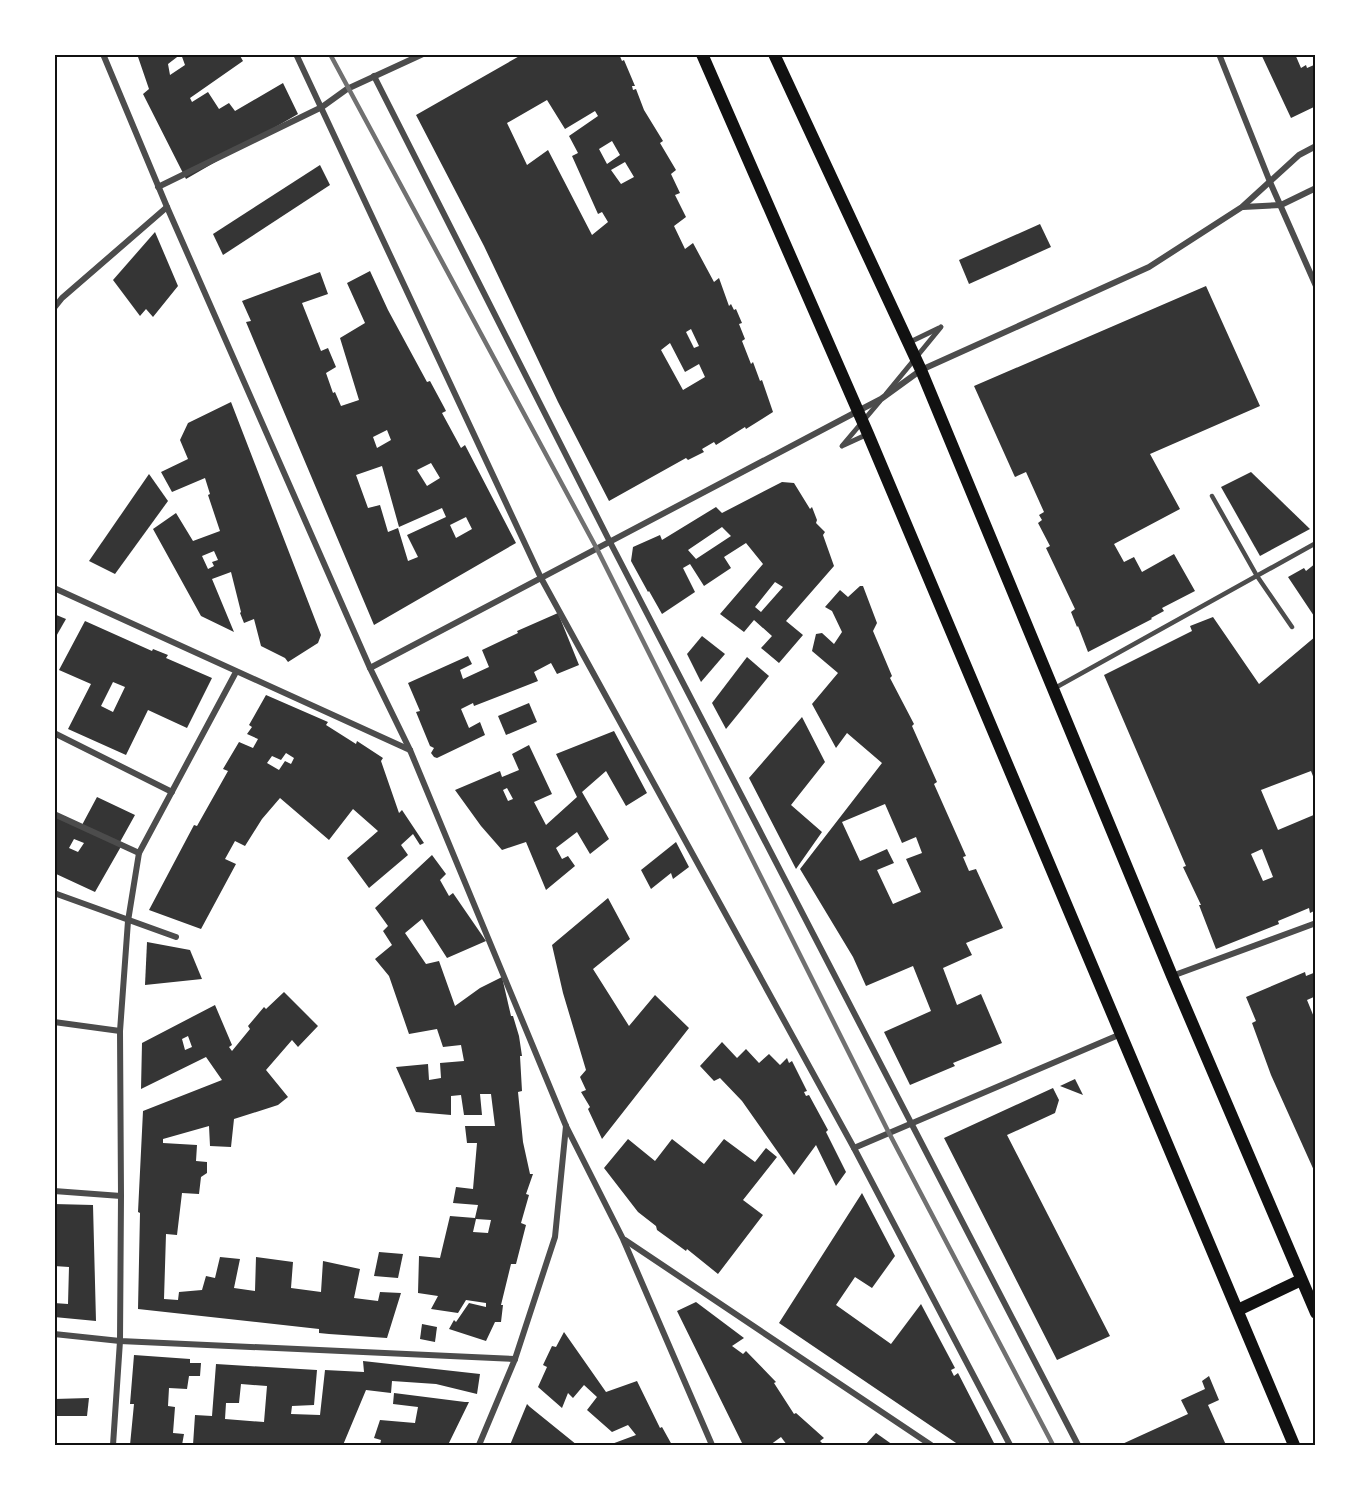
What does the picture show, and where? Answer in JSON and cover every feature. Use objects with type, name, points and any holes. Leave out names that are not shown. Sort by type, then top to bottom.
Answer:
[{"type":"main road","points":[[702,54],[868,434],[1294,1445]]},
{"type":"main road","points":[[774,54],[921,370],[1172,976],[1316,1313]]},
{"type":"main road","points":[[1238,1310],[1301,1280]]},
{"type":"street","points":[[103,54],[158,187],[370,668],[410,750],[566,1126],[623,1239],[712,1445]]},
{"type":"street","points":[[296,54],[541,578],[854,1148],[1010,1445]]},
{"type":"street","points":[[158,187],[322,107],[347,89],[423,54]]},
{"type":"street","points":[[1219,54],[1270,182],[1316,286]]},
{"type":"street","points":[[374,76],[610,543],[1078,1445]]},
{"type":"street","points":[[370,668],[881,399],[921,370],[1149,267],[1242,207],[1299,155],[1316,146]]},
{"type":"street","points":[[1242,207],[1281,206],[1316,188]]},
{"type":"street","points":[[54,308],[62,297],[167,207]]},
{"type":"street","points":[[868,434],[842,446],[941,327],[908,343]]},
{"type":"street","points":[[54,588],[410,750]]},
{"type":"street","points":[[113,1445],[120,1341],[122,1196],[120,1031],[128,921],[139,853],[236,672]]},
{"type":"street","points":[[54,733],[172,792]]},
{"type":"street","points":[[54,814],[139,853]]},
{"type":"street","points":[[54,893],[176,937]]},
{"type":"street","points":[[1172,976],[1316,923]]},
{"type":"street","points":[[54,1022],[120,1031]]},
{"type":"street","points":[[854,1148],[1121,1034]]},
{"type":"street","points":[[479,1445],[515,1359],[555,1237],[566,1126]]},
{"type":"street","points":[[54,1191],[122,1196]]},
{"type":"street","points":[[623,1239],[931,1445]]},
{"type":"street","points":[[54,1334],[120,1341],[515,1359]]},
{"type":"lane","points":[[1212,496],[1257,576],[1292,627]]},
{"type":"lane","points":[[1053,689],[1316,543]]},
{"type":"building","points":[[137,54],[181,54],[239,54],[243,61],[190,98],[192,102],[208,92],[219,109],[229,103],[235,111],[283,83],[298,114],[186,179],[143,94],[149,89]],"holes":[[[181,54],[185,65],[170,75],[168,64]]]},
{"type":"building","points":[[523,54],[619,54],[635,86],[632,86],[633,90],[636,89],[644,110],[663,141],[660,143],[676,170],[671,174],[680,193],[675,195],[686,217],[674,226],[685,249],[693,243],[714,282],[719,278],[729,306],[731,304],[734,310],[736,309],[745,339],[742,341],[751,364],[753,362],[760,381],[762,380],[773,412],[716,445],[714,442],[702,449],[704,452],[688,460],[686,458],[609,501],[558,402],[484,246],[416,115]],"holes":[[[547,100],[565,129],[595,111],[598,116],[569,136],[578,153],[572,156],[598,214],[602,212],[608,222],[592,235],[548,150],[527,165],[507,123]],[[612,141],[620,155],[607,164],[599,149]],[[625,162],[634,177],[621,184],[611,170]],[[691,329],[699,346],[694,348],[686,332]],[[670,343],[685,372],[699,364],[705,377],[683,390],[661,350]]]},
{"type":"building","points":[[1261,54],[1295,54],[1301,68],[1314,65],[1316,68],[1316,106],[1291,118]]},
{"type":"building","points":[[320,165],[330,185],[223,255],[213,234]]},
{"type":"building","points":[[1040,224],[1051,247],[969,284],[959,260]]},
{"type":"building","points":[[155,232],[178,286],[153,317],[146,309],[140,316],[113,280]]},
{"type":"building","points":[[370,271],[388,310],[427,382],[430,381],[444,407],[446,411],[442,413],[461,448],[465,445],[516,543],[374,625],[246,322],[251,321],[242,301],[320,272],[328,294],[302,303],[321,351],[328,348],[336,367],[326,373],[333,393],[335,392],[341,406],[359,400],[340,338],[365,323],[347,283]],"holes":[[[387,430],[391,440],[377,448],[373,437]],[[431,463],[440,478],[427,486],[417,470]],[[382,466],[399,527],[442,508],[446,517],[407,535],[418,557],[408,561],[398,528],[388,532],[380,505],[368,508],[356,475]],[[466,517],[472,529],[456,538],[450,525]]]},
{"type":"building","points":[[1206,286],[1260,406],[1150,454],[1180,509],[1114,544],[1124,562],[1134,557],[1142,572],[1174,554],[1195,591],[1162,608],[1164,611],[1152,619],[1088,652],[1071,612],[1075,609],[1046,548],[1050,546],[1038,523],[1042,520],[1039,515],[1044,512],[1026,472],[1015,477],[974,386]]},
{"type":"building","points":[[231,402],[321,635],[318,643],[288,662],[285,658],[261,646],[254,619],[244,623],[231,572],[212,579],[234,632],[201,616],[153,529],[176,513],[193,541],[220,531],[205,478],[172,492],[161,472],[188,459],[180,440],[188,423]],"holes":[[[214,551],[218,560],[212,562],[214,566],[208,569],[202,556]]]},
{"type":"building","points":[[1251,472],[1310,529],[1260,556],[1221,487]]},
{"type":"building","points":[[149,474],[168,501],[115,574],[89,561]]},
{"type":"building","points":[[782,482],[794,483],[810,509],[812,507],[816,523],[825,532],[823,535],[834,566],[786,621],[803,635],[779,663],[761,648],[772,636],[754,620],[744,632],[720,614],[763,564],[746,543],[724,557],[731,568],[704,586],[690,564],[683,568],[695,592],[662,614],[631,561],[633,547],[660,535],[662,540],[716,507],[722,513]],"holes":[[[722,527],[731,536],[696,559],[688,550]],[[775,582],[783,587],[761,612],[755,607]]]},
{"type":"building","points":[[1316,563],[1316,619],[1288,577],[1304,568],[1306,571]]},
{"type":"building","points":[[863,586],[877,623],[873,631],[892,676],[890,678],[914,724],[912,726],[937,782],[934,784],[966,856],[963,857],[969,871],[976,869],[1003,928],[966,943],[972,955],[943,968],[957,1005],[981,994],[1002,1043],[953,1063],[955,1066],[910,1085],[884,1032],[931,1011],[913,966],[866,986],[853,957],[800,869],[882,763],[847,733],[836,748],[812,704],[838,673],[812,651],[816,634],[822,633],[834,644],[842,632],[832,611],[825,607],[840,590],[848,597]],"holes":[[[885,804],[902,843],[916,837],[922,853],[906,859],[921,892],[893,904],[877,870],[894,863],[887,849],[860,861],[842,822]]]},
{"type":"building","points":[[558,613],[579,665],[557,674],[551,663],[534,672],[538,681],[461,709],[469,728],[480,722],[485,735],[437,758],[434,757],[431,753],[434,748],[430,746],[416,712],[420,711],[408,683],[468,656],[472,664],[460,670],[463,679],[489,667],[482,650]]},
{"type":"building","points":[[54,614],[66,619],[54,640]]},
{"type":"building","points":[[1213,617],[1259,684],[1316,636],[1316,784],[1311,771],[1261,790],[1278,830],[1316,814],[1316,910],[1310,913],[1309,908],[1278,921],[1279,924],[1216,949],[1199,905],[1201,905],[1183,867],[1186,866],[1104,675],[1192,631],[1190,626]],"holes":[[[1262,849],[1273,877],[1263,881],[1251,854]]]},
{"type":"building","points":[[85,621],[152,651],[153,649],[168,655],[166,658],[212,678],[187,728],[148,710],[126,755],[68,729],[91,684],[59,670]],"holes":[[[113,682],[125,687],[113,712],[101,706]]]},
{"type":"building","points":[[702,636],[725,654],[701,682],[687,654]]},
{"type":"building","points":[[747,657],[769,676],[726,729],[712,703]]},
{"type":"building","points":[[266,695],[328,722],[326,725],[383,758],[381,761],[399,813],[402,810],[424,843],[420,845],[413,834],[401,845],[408,855],[369,888],[347,858],[378,831],[353,809],[329,840],[280,798],[262,819],[245,846],[235,841],[225,859],[236,864],[201,929],[149,910],[194,825],[197,826],[228,771],[223,769],[239,742],[253,748],[258,739],[247,734],[252,727],[249,725]],"holes":[[[286,753],[294,758],[291,764],[285,761],[279,770],[267,763],[272,756],[281,760]]]},
{"type":"building","points":[[529,703],[537,722],[506,735],[498,716]]},
{"type":"building","points":[[802,717],[825,762],[791,805],[822,832],[796,869],[749,778]]},
{"type":"building","points":[[614,731],[647,793],[626,806],[606,771],[582,792],[609,839],[590,854],[577,832],[556,848],[562,859],[568,856],[575,866],[546,890],[526,842],[502,850],[455,790],[500,771],[502,777],[519,770],[512,754],[529,745],[552,794],[534,802],[546,825],[577,797],[556,754]],"holes":[[[507,788],[513,799],[508,801],[503,790]]]},
{"type":"building","points":[[97,797],[135,815],[120,842],[123,843],[95,892],[54,873],[54,812],[82,825]],"holes":[[[74,839],[84,843],[78,852],[69,848]]]},
{"type":"building","points":[[676,842],[689,867],[673,879],[671,873],[651,889],[641,870]]},
{"type":"building","points":[[432,855],[446,874],[440,880],[449,896],[453,893],[486,941],[447,958],[422,919],[405,933],[426,964],[439,961],[455,1006],[480,988],[502,977],[511,1016],[513,1016],[519,1036],[522,1056],[520,1056],[522,1091],[518,1092],[523,1142],[530,1174],[533,1174],[526,1194],[529,1195],[521,1223],[526,1225],[516,1264],[511,1264],[501,1305],[503,1305],[501,1322],[495,1322],[486,1341],[449,1329],[469,1303],[486,1307],[486,1303],[466,1300],[458,1313],[431,1309],[438,1296],[418,1293],[419,1256],[440,1258],[450,1216],[475,1218],[478,1205],[453,1203],[456,1187],[473,1189],[477,1143],[467,1143],[465,1126],[495,1126],[491,1094],[480,1094],[482,1115],[464,1115],[461,1095],[451,1096],[451,1115],[416,1112],[396,1067],[428,1064],[429,1080],[441,1078],[440,1063],[464,1061],[461,1045],[443,1047],[437,1029],[409,1034],[389,976],[375,959],[392,945],[383,931],[388,926],[375,908]],"holes":[[[476,1219],[491,1220],[488,1233],[473,1232]]]},
{"type":"building","points":[[608,898],[630,939],[593,969],[629,1026],[655,995],[689,1028],[602,1139],[588,1109],[590,1107],[581,1092],[586,1090],[580,1077],[586,1070],[563,993],[552,945]]},
{"type":"building","points":[[147,942],[190,950],[202,979],[145,985]]},
{"type":"building","points":[[1305,972],[1306,976],[1316,972],[1316,996],[1307,1000],[1316,1022],[1316,1175],[1271,1075],[1252,1023],[1256,1021],[1246,997]]},
{"type":"building","points":[[284,992],[318,1026],[298,1047],[292,1040],[266,1070],[288,1097],[278,1105],[234,1119],[231,1147],[210,1146],[209,1126],[163,1139],[163,1143],[197,1145],[196,1161],[207,1162],[207,1173],[201,1177],[199,1194],[182,1193],[177,1235],[166,1234],[164,1299],[178,1300],[179,1292],[202,1290],[206,1276],[215,1278],[220,1257],[240,1259],[234,1288],[255,1291],[256,1257],[293,1262],[291,1288],[321,1292],[323,1261],[360,1269],[354,1298],[378,1301],[380,1292],[401,1293],[387,1338],[319,1333],[319,1329],[138,1309],[140,1213],[138,1212],[143,1111],[222,1080],[206,1057],[141,1089],[142,1043],[215,1005],[232,1045],[229,1047],[232,1051],[250,1029],[248,1026],[264,1007],[266,1009]],"holes":[[[188,1036],[192,1047],[185,1050],[182,1039]]]},
{"type":"building","points":[[722,1042],[737,1058],[746,1049],[759,1063],[769,1054],[780,1065],[787,1058],[789,1063],[792,1061],[807,1091],[804,1092],[806,1096],[809,1095],[828,1130],[826,1132],[846,1172],[836,1186],[816,1145],[794,1175],[742,1101],[720,1078],[714,1081],[700,1066]]},
{"type":"building","points":[[1075,1079],[1083,1095],[1060,1086]]},
{"type":"building","points":[[1053,1088],[1059,1100],[1055,1113],[1007,1135],[1110,1336],[1057,1360],[944,1138]]},
{"type":"building","points":[[628,1139],[655,1161],[672,1139],[704,1164],[724,1139],[755,1162],[766,1148],[777,1157],[743,1200],[763,1215],[718,1274],[687,1249],[686,1251],[657,1230],[656,1226],[638,1212],[604,1168]]},
{"type":"building","points":[[862,1193],[895,1256],[872,1288],[855,1277],[836,1305],[891,1344],[921,1304],[955,1368],[951,1370],[954,1376],[958,1373],[995,1445],[959,1445],[779,1323]]},
{"type":"building","points":[[54,1204],[93,1205],[96,1321],[54,1317],[54,1303],[68,1304],[69,1267],[54,1266]]},
{"type":"building","points":[[379,1252],[403,1254],[398,1278],[374,1276]]},
{"type":"building","points":[[696,1302],[744,1338],[732,1346],[743,1354],[746,1351],[776,1382],[774,1383],[794,1414],[796,1413],[824,1438],[820,1441],[824,1445],[787,1445],[781,1437],[770,1445],[743,1445],[677,1311]]},
{"type":"building","points":[[422,1324],[437,1327],[435,1342],[420,1339]]},
{"type":"building","points":[[564,1332],[606,1392],[637,1381],[660,1428],[662,1427],[672,1445],[609,1445],[636,1435],[628,1425],[612,1432],[587,1410],[597,1397],[584,1385],[573,1398],[568,1393],[562,1408],[538,1387],[547,1367],[543,1365],[552,1346],[556,1347]]},
{"type":"building","points":[[134,1355],[190,1359],[190,1363],[201,1363],[200,1376],[189,1376],[187,1389],[169,1388],[168,1406],[175,1407],[173,1433],[184,1434],[182,1445],[130,1445],[134,1404],[130,1404]]},
{"type":"building","points":[[363,1361],[480,1374],[477,1394],[436,1384],[392,1381],[391,1393],[366,1390],[343,1445],[193,1445],[195,1415],[212,1416],[216,1364],[317,1370],[314,1405],[292,1406],[291,1414],[320,1415],[325,1370],[364,1372]],"holes":[[[241,1384],[267,1386],[264,1422],[225,1419],[226,1403],[239,1403]]]},
{"type":"building","points":[[1209,1376],[1219,1400],[1208,1405],[1226,1445],[1120,1445],[1188,1414],[1181,1400],[1205,1389],[1202,1381]]},
{"type":"building","points":[[394,1393],[469,1402],[448,1445],[380,1445],[381,1440],[374,1438],[380,1420],[415,1423],[418,1407],[393,1404]]},
{"type":"building","points":[[89,1398],[87,1416],[54,1416],[54,1399]]},
{"type":"building","points":[[527,1404],[530,1407],[577,1445],[510,1445]]},
{"type":"building","points":[[876,1433],[893,1445],[865,1445]]},
{"type":"railway","points":[[330,54],[597,549],[889,1133],[1053,1445]]}]
